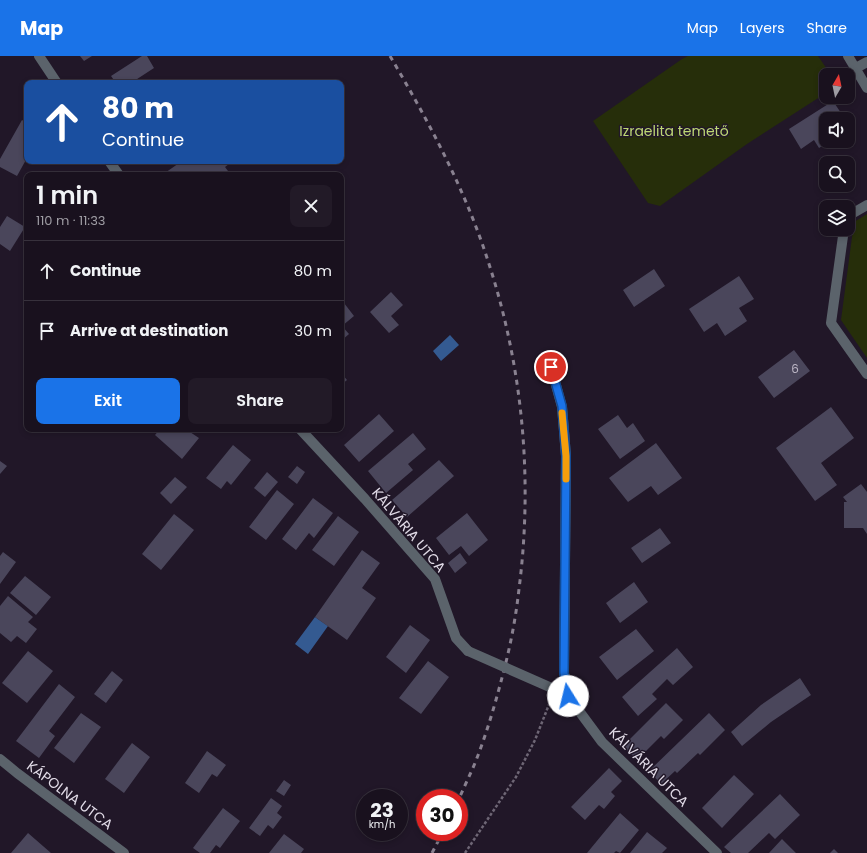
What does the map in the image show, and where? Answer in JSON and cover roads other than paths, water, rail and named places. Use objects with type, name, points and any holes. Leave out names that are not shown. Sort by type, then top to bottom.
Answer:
[{"type":"street","points":[[39,56],[55,80]]},
{"type":"street","points":[[848,56],[867,88]]},
{"type":"street","points":[[856,68],[867,62]]},
{"type":"street","points":[[855,212],[867,205]]},
{"type":"street","points":[[843,236],[831,323],[867,374]]},
{"type":"street","name":"KÁLVÁRIA UTCA","points":[[551,367],[562,406],[566,456],[564,673],[568,696],[602,742],[717,853]]},
{"type":"street","name":"KÁLVÁRIA UTCA","points":[[303,432],[365,499],[435,579],[456,638],[468,651],[568,696]]},
{"type":"street","name":"KÁPOLNA UTCA","points":[[0,759],[23,778],[124,853]]},
{"type":"water","points":[[450,335],[459,345],[441,361],[433,351]]},
{"type":"water","points":[[315,617],[328,626],[308,654],[295,644]]},
{"type":"railway","points":[[390,56],[446,157],[480,237],[501,304],[510,344],[522,425],[525,466],[525,507],[523,548],[515,619],[507,660],[491,717],[475,763],[463,789]]},
{"type":"railway","points":[[432,853],[438,841]]},
{"type":"park label","name":"Izraelita temető","points":[[674,131]]}]
